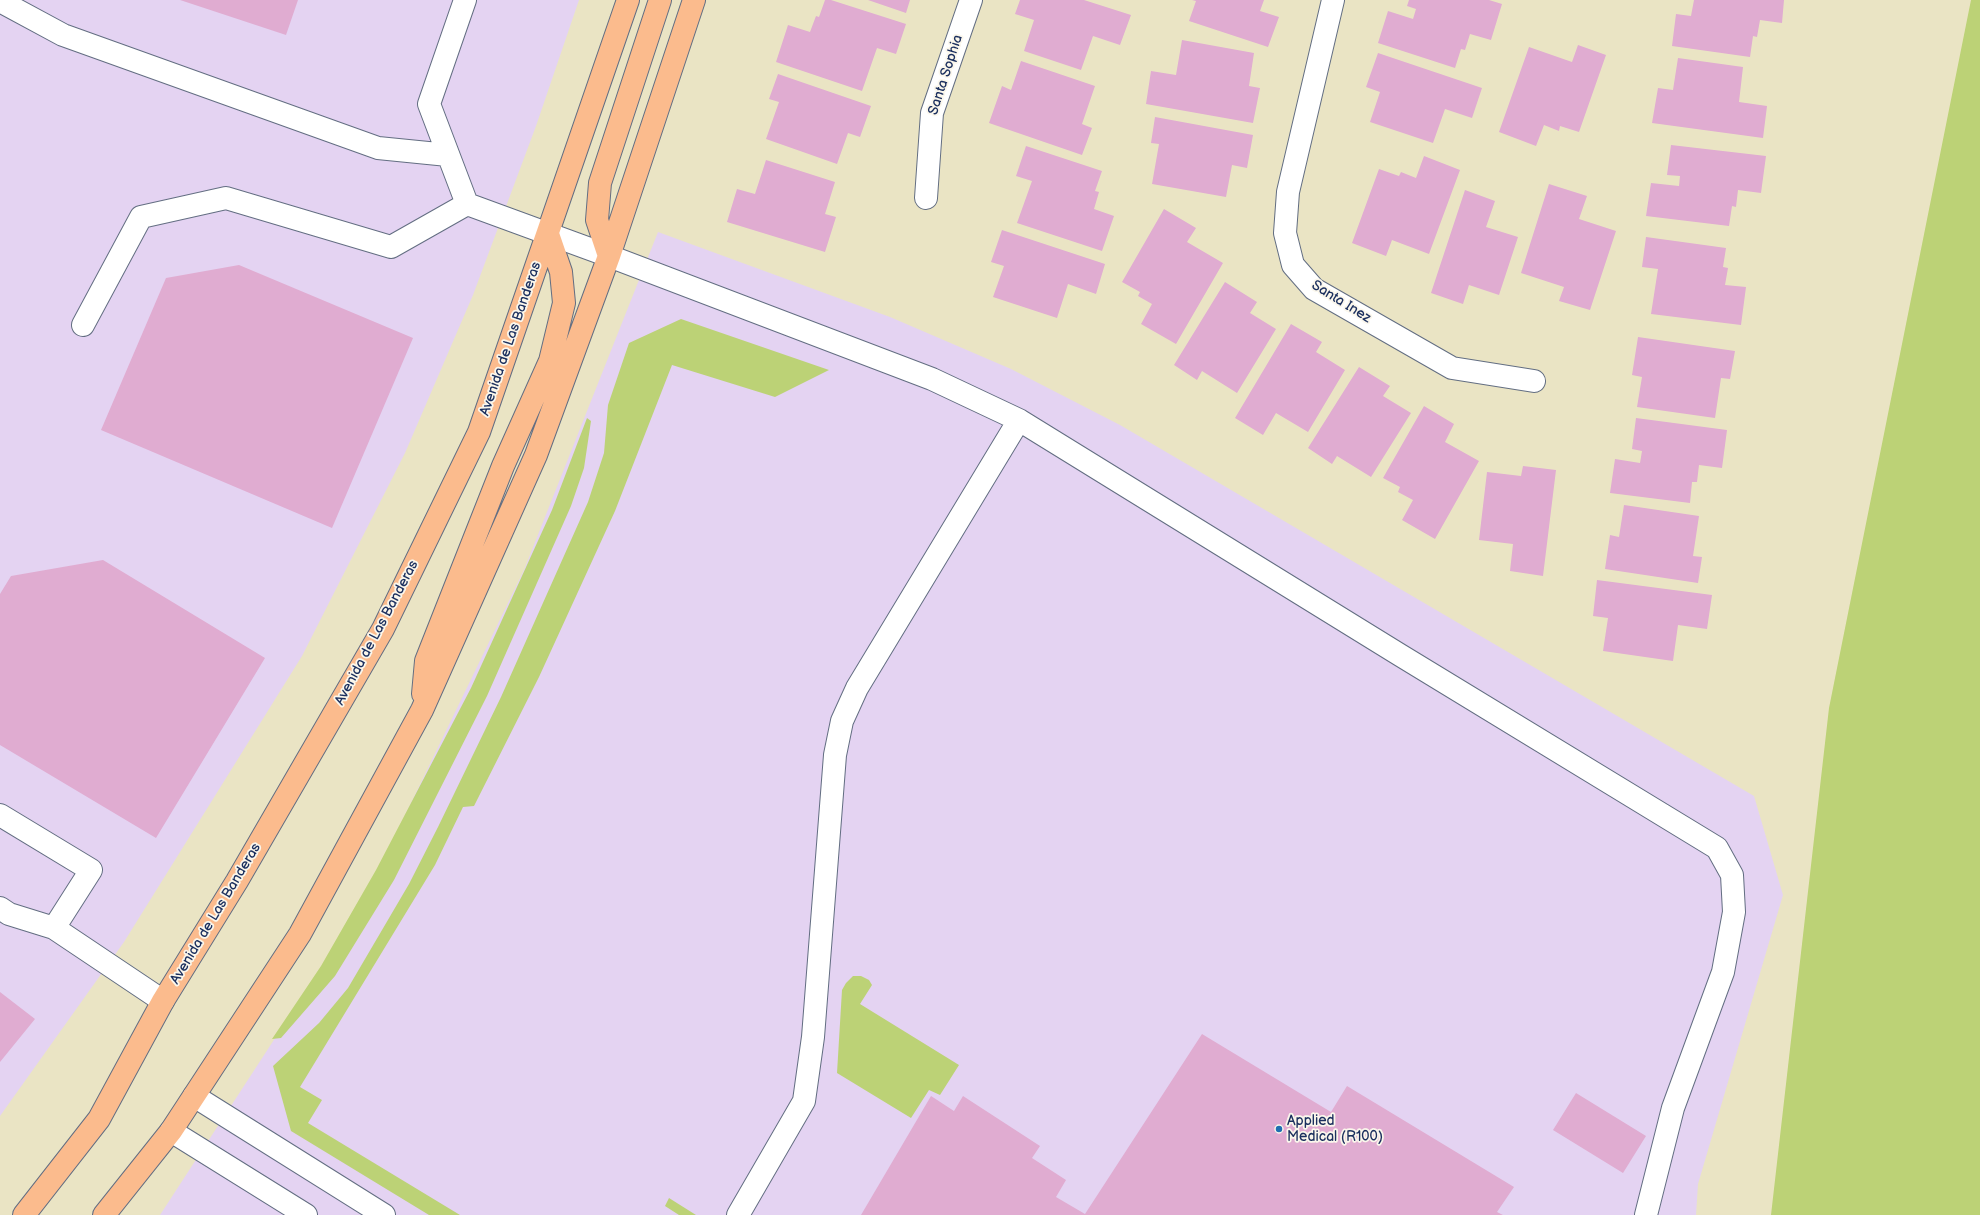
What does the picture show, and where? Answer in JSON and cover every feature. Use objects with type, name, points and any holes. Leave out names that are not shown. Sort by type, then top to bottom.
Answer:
[{"type":"main road","name":"Avenida de Las Banderas","points":[[24,1215],[99,1119],[163,1001],[237,881],[383,629],[479,432],[628,0]]},
{"type":"main road","points":[[609,256],[597,220],[600,183],[660,0]]},
{"type":"main road","points":[[104,1215],[171,1131],[300,934],[422,710],[536,455],[609,256],[694,0]]},
{"type":"main road","points":[[422,710],[426,661],[503,466],[550,361],[564,302],[561,272],[548,234]]},
{"type":"street","points":[[465,0],[429,104],[467,204],[609,256],[932,379],[1019,420],[1717,848],[1732,875],[1734,912],[1723,972],[1673,1108],[1646,1215]]},
{"type":"street","name":"Santa Sophia","points":[[926,198],[932,113],[971,0]]},
{"type":"street","name":"Santa Inez","points":[[1332,0],[1288,192],[1285,233],[1293,265],[1314,289],[1452,368],[1534,381]]},
{"type":"street","points":[[0,1],[63,35],[378,148],[448,155]]},
{"type":"street","points":[[83,325],[141,217],[226,198],[391,247],[467,204]]},
{"type":"street","points":[[738,1215],[804,1101],[814,1022],[835,755],[842,721],[857,688],[1019,420]]},
{"type":"street","points":[[0,815],[91,870],[54,928]]},
{"type":"street","points":[[0,908],[9,914],[54,928],[163,1001]]},
{"type":"street","points":[[194,1096],[384,1215]]},
{"type":"street","points":[[171,1131],[306,1215]]},
{"type":"shaded area","points":[[0,0],[579,0],[536,126],[473,295],[405,453],[302,656],[124,942],[0,1116]]},
{"type":"shaded area","points":[[658,232],[890,317],[1011,369],[1120,425],[1754,796],[1783,895],[1698,1184],[1696,1215],[160,1215],[361,906],[524,570]]},
{"type":"green space","points":[[1971,0],[1980,0],[1980,1215],[1771,1215],[1829,708]]},
{"type":"green space","points":[[681,319],[829,370],[775,397],[672,365],[615,511],[539,677],[474,806],[463,807],[435,865],[300,1087],[322,1100],[308,1123],[460,1215],[429,1215],[291,1131],[273,1066],[319,1023],[348,988],[409,884],[438,827],[501,697],[588,502],[604,453],[608,405],[629,343]]},
{"type":"green space","points":[[587,418],[591,421],[584,468],[571,506],[487,696],[394,880],[335,976],[281,1038],[272,1039],[321,966],[376,870],[471,688],[552,510]]},
{"type":"green space","points":[[853,976],[861,976],[869,980],[872,985],[860,1004],[959,1065],[940,1095],[929,1090],[911,1118],[837,1073],[842,990]]},
{"type":"green space","points":[[669,1198],[696,1215],[679,1215],[665,1206]]},
{"type":"building","points":[[180,0],[298,0],[286,35]]},
{"type":"building","points":[[825,0],[831,0],[906,24],[896,54],[877,48],[862,91],[776,62],[788,25],[810,32],[816,16],[819,17]]},
{"type":"building","points":[[868,0],[910,0],[906,13]]},
{"type":"building","points":[[1020,0],[1084,0],[1131,15],[1120,45],[1093,36],[1081,70],[1024,51],[1034,20],[1015,14]]},
{"type":"building","points":[[1192,0],[1264,0],[1260,11],[1279,17],[1268,47],[1189,21],[1196,1]]},
{"type":"building","points":[[1409,0],[1489,0],[1502,4],[1491,40],[1470,34],[1465,50],[1461,49],[1455,68],[1378,43],[1388,11],[1413,19],[1416,9],[1407,6]]},
{"type":"building","points":[[1694,0],[1784,0],[1782,23],[1760,20],[1757,37],[1753,36],[1750,57],[1672,46],[1676,14],[1691,16]]},
{"type":"building","points":[[1182,40],[1254,53],[1249,86],[1260,88],[1253,123],[1146,104],[1151,71],[1176,75]]},
{"type":"building","points":[[1578,45],[1606,55],[1579,132],[1560,126],[1559,131],[1544,125],[1536,146],[1499,132],[1529,47],[1572,62]]},
{"type":"building","points":[[1378,53],[1482,88],[1472,118],[1445,109],[1433,143],[1370,122],[1380,92],[1366,87]]},
{"type":"building","points":[[1678,58],[1743,67],[1739,102],[1767,106],[1763,138],[1652,123],[1658,88],[1673,90]]},
{"type":"building","points":[[1021,61],[1095,86],[1082,124],[1092,128],[1082,155],[989,123],[1002,86],[1011,90]]},
{"type":"building","points":[[778,74],[871,106],[860,137],[848,133],[837,164],[766,139],[779,102],[769,99]]},
{"type":"building","points":[[1155,117],[1253,135],[1247,168],[1232,165],[1226,197],[1152,184],[1159,144],[1151,143]]},
{"type":"building","points":[[1671,145],[1766,156],[1761,193],[1738,190],[1736,207],[1732,206],[1729,226],[1646,216],[1651,183],[1679,186],[1680,176],[1667,175]]},
{"type":"building","points":[[1026,146],[1102,171],[1095,191],[1099,192],[1094,209],[1114,216],[1102,251],[1017,223],[1032,181],[1016,176]]},
{"type":"building","points":[[1424,156],[1460,170],[1429,254],[1392,240],[1386,256],[1352,243],[1379,169],[1399,176],[1401,172],[1416,178]]},
{"type":"building","points":[[766,160],[835,182],[825,214],[836,217],[825,252],[727,222],[737,189],[755,194]]},
{"type":"building","points":[[1549,184],[1587,196],[1579,219],[1616,231],[1590,310],[1559,301],[1564,287],[1521,273]]},
{"type":"building","points":[[1465,190],[1495,201],[1486,227],[1518,237],[1499,295],[1469,285],[1463,304],[1431,293]]},
{"type":"building","points":[[1164,209],[1196,228],[1187,242],[1223,263],[1176,344],[1141,324],[1152,304],[1138,296],[1140,292],[1122,282]]},
{"type":"building","points":[[1002,230],[1105,264],[1096,294],[1068,284],[1057,318],[993,297],[1004,266],[991,262]]},
{"type":"building","points":[[1646,237],[1726,248],[1723,267],[1728,268],[1725,285],[1746,287],[1741,325],[1651,314],[1658,269],[1642,267]]},
{"type":"building","points":[[239,265],[413,338],[332,528],[101,430],[166,278]]},
{"type":"building","points":[[1225,282],[1257,302],[1250,313],[1276,329],[1237,393],[1202,371],[1197,380],[1174,365]]},
{"type":"building","points":[[1291,324],[1322,342],[1316,352],[1345,370],[1308,432],[1276,413],[1263,435],[1235,418]]},
{"type":"building","points":[[1638,337],[1735,351],[1730,379],[1721,378],[1715,418],[1637,407],[1642,377],[1632,375]]},
{"type":"building","points":[[1359,367],[1390,386],[1383,396],[1411,413],[1371,477],[1337,456],[1332,464],[1308,448]]},
{"type":"building","points":[[1424,406],[1454,424],[1445,442],[1479,461],[1435,539],[1402,520],[1413,500],[1398,492],[1400,487],[1383,478]]},
{"type":"building","points":[[1636,418],[1727,430],[1722,468],[1699,465],[1697,482],[1692,482],[1690,503],[1610,493],[1615,459],[1640,463],[1642,451],[1632,449]]},
{"type":"building","points":[[1523,466],[1556,470],[1543,576],[1510,571],[1513,544],[1479,540],[1487,472],[1521,476]]},
{"type":"building","points":[[1624,505],[1699,516],[1693,556],[1702,557],[1698,583],[1605,569],[1610,535],[1619,537]]},
{"type":"building","points":[[103,560],[265,658],[156,838],[0,745],[0,594],[11,576]]},
{"type":"building","points":[[1597,580],[1712,595],[1707,629],[1678,625],[1673,661],[1603,651],[1608,618],[1593,616]]},
{"type":"building","points":[[0,992],[35,1019],[0,1062]]},
{"type":"building","name":"Applied Medical (R100)","points":[[1202,1034],[1331,1112],[1347,1086],[1514,1187],[1497,1212],[1503,1215],[861,1215],[931,1096],[954,1111],[963,1096],[1040,1146],[1032,1158],[1066,1180],[1056,1197],[1085,1214]]},
{"type":"building","points":[[1576,1093],[1646,1136],[1623,1173],[1553,1130]]},
{"type":"place","name":"Applied Medical (R100)","points":[[1279,1129]]}]
